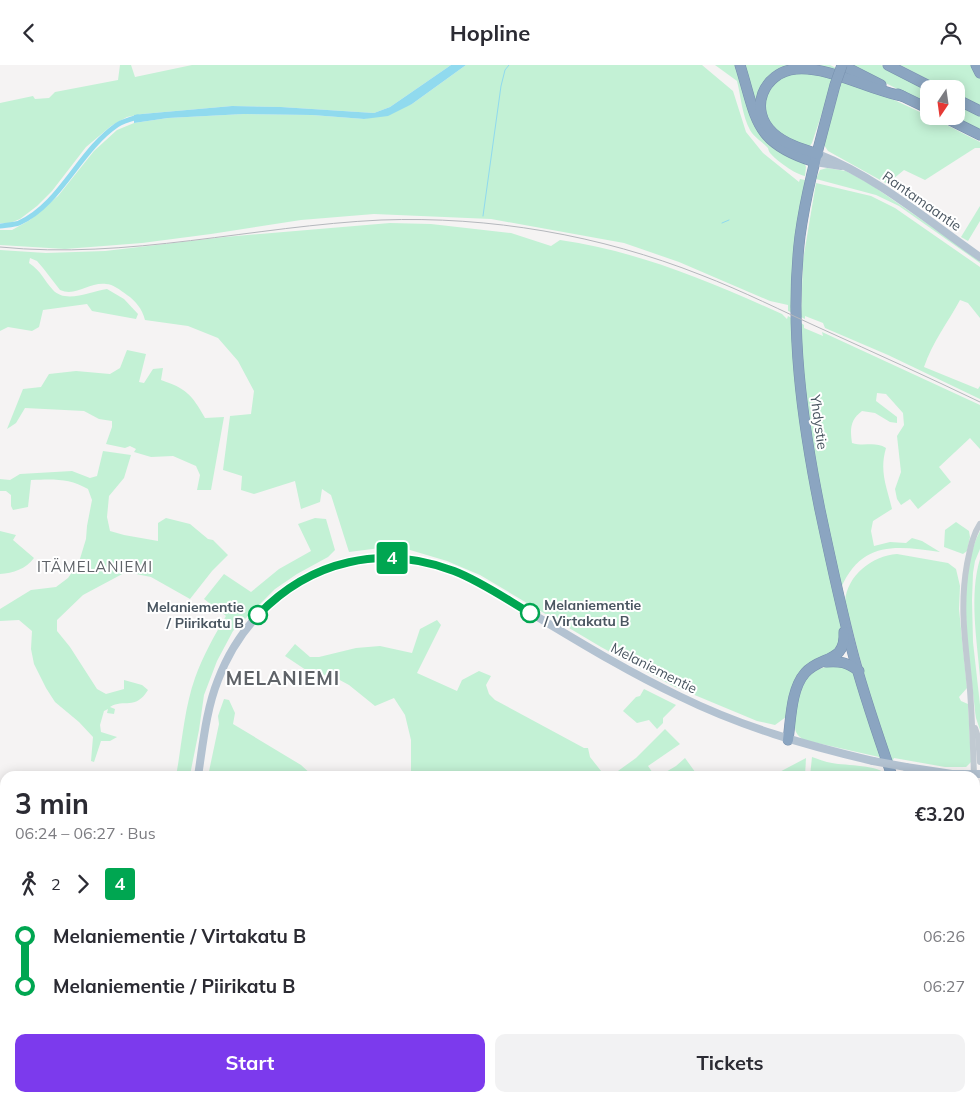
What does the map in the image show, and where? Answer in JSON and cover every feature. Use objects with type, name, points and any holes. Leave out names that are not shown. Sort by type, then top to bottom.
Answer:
[{"type":"highway","points":[[740,65],[755,118],[766,136],[786,150],[816,158]]},
{"type":"highway","points":[[842,65],[920,105]]},
{"type":"highway","name":"Yhdystie","points":[[842,65],[816,158],[800,235],[796,299],[797,340],[801,395],[811,465],[844,616],[890,771]]},
{"type":"highway","points":[[888,65],[920,81]]},
{"type":"highway","points":[[976,65],[980,73]]},
{"type":"highway","points":[[816,158],[779,138],[772,132],[763,118],[761,111],[762,95],[768,83],[778,74],[794,69],[819,71],[886,93],[902,96]]},
{"type":"highway","points":[[965,104],[980,111]]},
{"type":"highway","points":[[960,125],[980,135]]},
{"type":"highway","points":[[823,663],[837,655],[843,645],[844,616]]},
{"type":"highway","points":[[788,739],[794,700],[805,673],[815,665],[837,661],[848,663],[859,671]]},
{"type":"main road","name":"Rantamaantie","points":[[816,158],[848,167],[881,187],[980,257]]},
{"type":"main road","name":"Melaniementie","points":[[199,771],[213,693],[228,657],[247,628],[276,597],[302,580],[338,565],[372,558],[410,559],[455,571],[623,667],[737,722],[788,739],[874,761],[927,771]]},
{"type":"street","points":[[976,771],[973,722],[963,630],[963,602],[968,558],[973,537],[980,524]]},
{"type":"street","points":[[973,722],[978,737],[980,762]]},
{"type":"green space","points":[[120,65],[131,65],[135,77],[192,65],[451,65],[390,107],[374,113],[232,106],[127,117],[111,126],[86,147],[52,191],[37,206],[20,219],[10,223],[0,223],[0,103],[33,96],[35,99],[49,98],[55,92],[118,80]]},
{"type":"green space","points":[[466,65],[702,65],[733,91],[746,132],[763,153],[799,182],[800,179],[805,180],[798,225],[793,313],[788,311],[788,305],[770,301],[679,262],[624,243],[491,219],[374,214],[301,220],[142,243],[65,249],[0,245],[0,230],[12,230],[30,220],[58,196],[94,151],[117,130],[134,123],[168,118],[244,114],[312,115],[364,119],[412,104]]},
{"type":"green space","points":[[715,65],[737,65],[751,118],[804,162],[806,167],[805,176],[791,170],[777,160],[756,137],[747,124],[737,81]]},
{"type":"green space","points":[[743,65],[830,65],[861,80],[817,68],[770,77],[759,121]]},
{"type":"green space","points":[[850,65],[881,65],[920,84],[920,100]]},
{"type":"green space","points":[[900,65],[973,65],[980,78],[980,107],[965,99],[965,80],[929,80]]},
{"type":"green space","points":[[788,72],[808,72],[834,77],[809,147],[802,146],[776,131],[767,122],[765,117],[766,89]]},
{"type":"green space","points":[[842,80],[920,112],[920,125],[947,125],[980,142],[980,148],[975,148],[925,180],[904,170],[893,179],[936,211],[941,218],[891,186],[828,151],[824,145]]},
{"type":"green space","points":[[965,108],[980,115],[980,132],[965,124]]},
{"type":"green space","points":[[827,168],[846,171],[870,184],[980,260],[980,263],[899,206],[876,195],[816,179],[820,170]]},
{"type":"green space","points":[[816,183],[871,196],[895,208],[980,267],[980,318],[968,303],[960,300],[936,341],[924,367],[978,389],[980,386],[980,399],[888,355],[825,328],[823,323],[805,316],[805,319],[801,317],[803,260]]},
{"type":"green space","points":[[980,206],[980,221],[968,241],[961,237]]},
{"type":"green space","points":[[390,223],[431,224],[511,233],[551,246],[560,240],[589,245],[674,269],[728,290],[782,314],[787,319],[788,316],[793,319],[842,632],[833,653],[821,662],[800,672],[790,694],[786,717],[775,725],[757,721],[673,686],[601,647],[480,575],[447,561],[410,550],[388,547],[349,552],[331,495],[322,489],[320,502],[301,509],[295,481],[254,494],[241,490],[242,476],[223,470],[230,416],[251,414],[254,391],[238,361],[218,338],[188,326],[145,320],[136,303],[114,286],[100,284],[72,292],[60,290],[37,261],[30,258],[29,263],[37,269],[58,294],[72,296],[107,289],[124,299],[138,314],[136,319],[92,311],[87,304],[43,310],[39,327],[32,331],[8,327],[0,331],[0,250],[46,253],[105,251],[225,237]]},
{"type":"green space","points":[[801,323],[804,325],[804,328],[823,336],[822,332],[980,405],[980,449],[970,438],[939,467],[951,482],[918,509],[910,499],[901,505],[897,499],[895,489],[901,472],[897,436],[904,425],[903,413],[886,394],[877,393],[876,401],[897,417],[897,423],[890,422],[875,413],[862,411],[858,414],[853,421],[851,429],[852,443],[878,445],[886,448],[883,465],[892,509],[873,521],[871,531],[874,546],[890,542],[906,543],[912,538],[922,541],[940,552],[895,548],[870,554],[859,561],[841,588],[826,523],[814,457],[805,390]]},
{"type":"green space","points":[[127,350],[146,354],[139,382],[144,383],[153,369],[163,368],[161,380],[177,386],[188,393],[205,418],[224,417],[211,490],[197,490],[200,475],[196,466],[173,456],[151,457],[134,452],[136,449],[130,446],[125,448],[106,444],[112,427],[112,421],[99,419],[84,411],[25,408],[16,423],[7,429],[23,389],[41,387],[49,374],[76,371],[110,374],[120,368]]},
{"type":"green space","points":[[103,451],[131,455],[124,478],[109,496],[107,517],[110,531],[158,541],[158,523],[166,518],[190,524],[208,539],[213,540],[228,555],[212,571],[190,599],[151,577],[126,572],[83,595],[57,620],[57,631],[70,647],[97,689],[106,694],[124,689],[124,680],[142,685],[148,690],[139,700],[120,703],[110,707],[115,709],[114,714],[107,713],[108,709],[104,711],[100,725],[101,732],[117,737],[110,741],[101,741],[94,762],[91,761],[93,737],[79,722],[55,702],[34,664],[31,649],[32,631],[19,620],[0,621],[0,609],[31,590],[56,587],[68,578],[79,562],[86,539],[92,500],[88,489],[81,485],[67,481],[31,480],[28,507],[13,510],[11,495],[6,491],[0,491],[0,479],[10,480],[20,474],[72,471],[90,478],[97,476]]},
{"type":"green space","points":[[315,518],[326,519],[335,550],[328,557],[275,589],[233,631],[217,661],[204,695],[191,771],[177,771],[191,690],[205,654],[226,616],[204,599],[224,574],[251,592],[279,569],[311,551],[298,524]]},
{"type":"green space","points":[[956,522],[969,531],[970,537],[967,551],[963,554],[944,547],[945,530]]},
{"type":"green space","points":[[0,531],[16,535],[13,540],[34,558],[31,562],[19,570],[0,574]]},
{"type":"green space","points":[[980,531],[980,549],[973,573],[972,600],[973,642],[980,705],[980,730],[976,718],[968,648],[966,598],[972,551]]},
{"type":"green space","points":[[897,554],[948,563],[956,569],[960,586],[959,609],[967,688],[959,697],[961,701],[968,704],[971,762],[966,767],[945,767],[894,758],[892,762],[867,685],[845,602],[847,592],[850,583],[862,569],[879,559]]},
{"type":"green space","points":[[980,559],[980,677],[974,602]]},
{"type":"green space","points":[[437,620],[441,625],[417,673],[457,691],[462,680],[479,671],[491,676],[486,685],[489,694],[495,700],[584,748],[588,748],[590,757],[601,771],[411,771],[411,740],[405,715],[394,698],[375,706],[349,685],[336,678],[306,670],[285,656],[295,644],[310,657],[319,657],[356,648],[380,646],[412,653],[420,629]]},
{"type":"green space","points":[[842,665],[854,673],[883,760],[879,759],[879,757],[804,740],[796,732],[796,712],[800,694],[806,680],[812,673],[820,669]]},
{"type":"green space","points":[[644,689],[676,705],[663,718],[663,723],[657,729],[649,720],[637,723],[623,711],[636,697],[640,696]]},
{"type":"green space","points":[[224,699],[229,700],[235,713],[233,724],[301,765],[308,771],[209,771],[219,724],[218,716]]},
{"type":"green space","points":[[665,729],[680,744],[648,766],[652,771],[618,771],[636,758]]},
{"type":"green space","points":[[812,757],[832,763],[870,767],[881,771],[811,771]]},
{"type":"green space","points":[[685,758],[694,771],[668,771]]},
{"type":"green space","points":[[806,758],[805,771],[781,771]]},
{"type":"water","points":[[451,65],[466,65],[412,104],[388,116],[364,119],[312,115],[244,114],[168,118],[134,123],[134,115],[232,106],[374,113],[390,107]]},
{"type":"waterway","points":[[483,216],[501,86],[505,70],[509,65]]},
{"type":"waterway","points":[[0,226],[19,223],[33,215],[58,191],[91,149],[104,136],[119,124],[138,117]]},
{"type":"waterway","points":[[722,223],[729,220]]},
{"type":"railway","points":[[0,247],[48,250],[143,246],[333,223],[381,220],[463,221],[544,231],[624,249],[701,275],[747,294],[980,402]]},
{"type":"bus line","name":"4","points":[[258,615],[286,589],[321,571],[359,559],[388,557],[422,561],[455,571],[530,613]]},
{"type":"place","name":"Melaniementie / Virtakatu B","points":[[530,613]]},
{"type":"place","name":"Melaniementie / Piirikatu B","points":[[258,615]]},
{"type":"district","name":"ITÄMELANIEMI","points":[[95,567]]},
{"type":"district","name":"MELANIEMI","points":[[283,678]]}]
